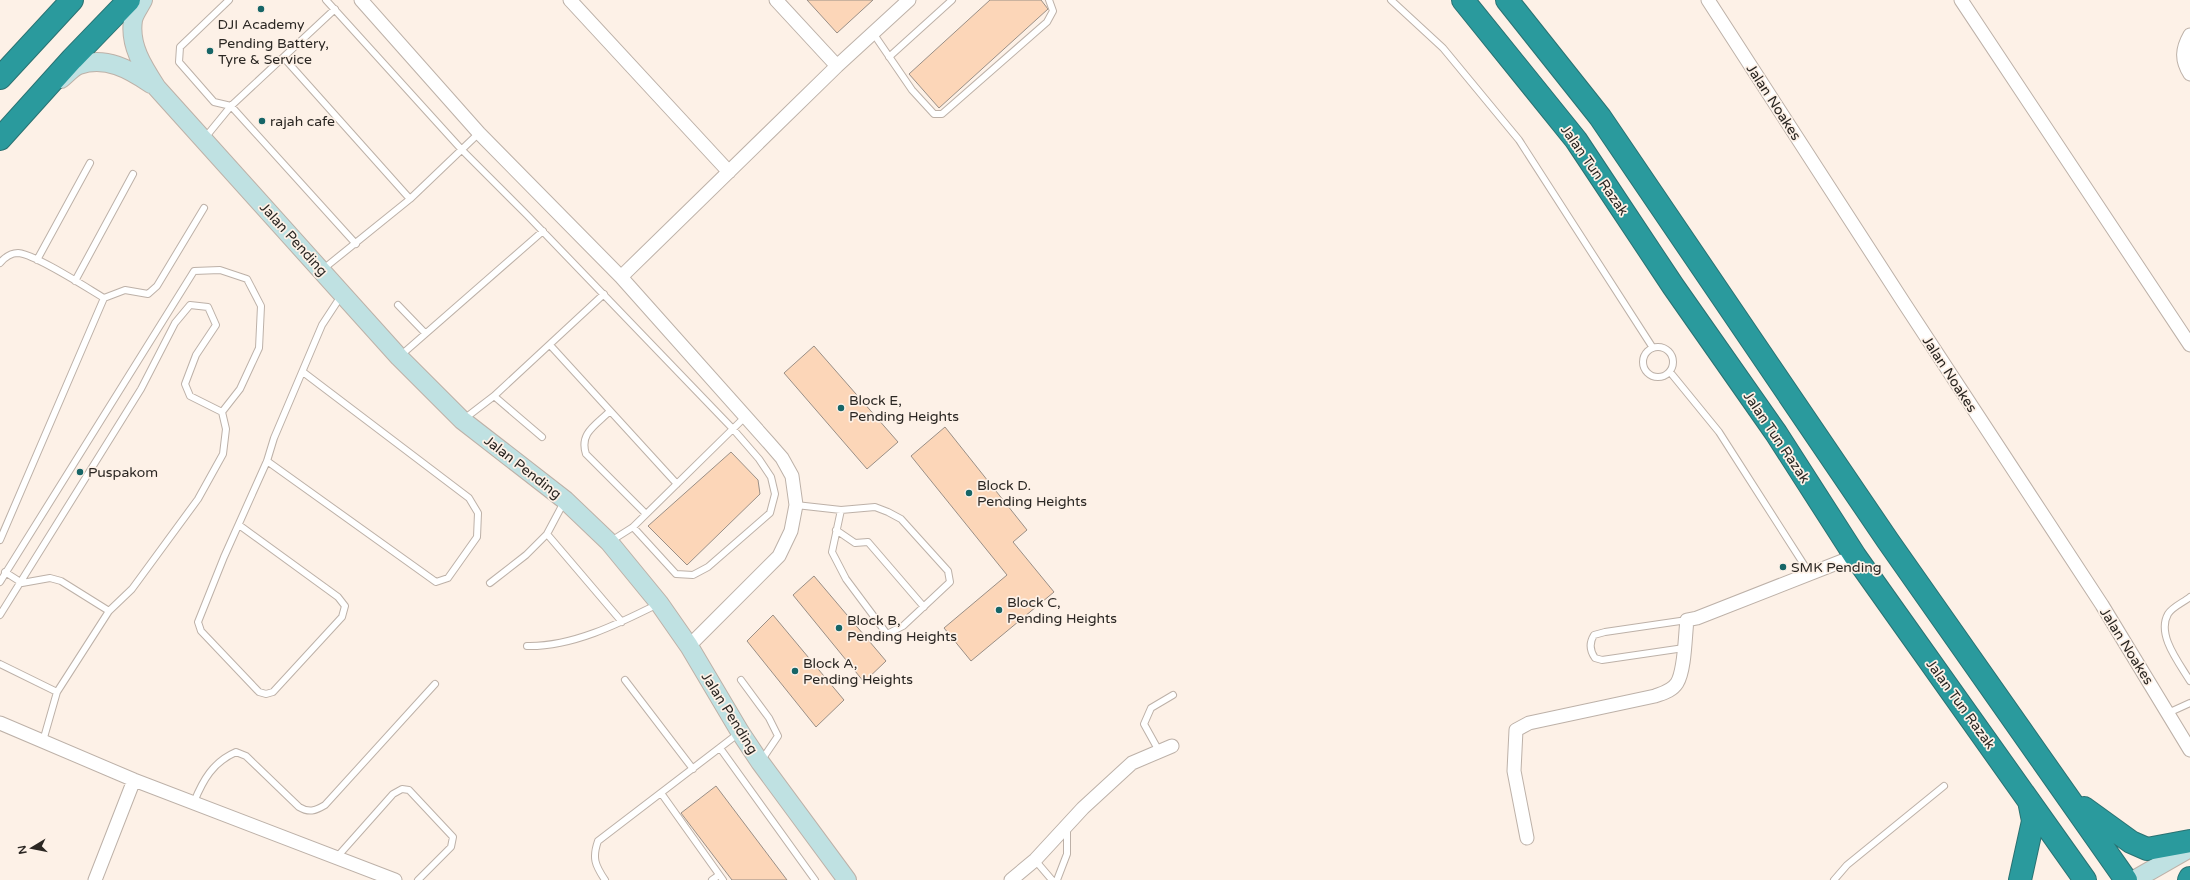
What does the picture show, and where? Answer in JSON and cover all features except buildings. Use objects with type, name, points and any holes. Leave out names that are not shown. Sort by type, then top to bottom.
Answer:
[{"type":"highway","points":[[0,78],[72,0]]},
{"type":"highway","points":[[0,139],[72,59],[129,0]]},
{"type":"highway","name":"Jalan Tun Razak","points":[[1463,0],[1576,140],[1673,286],[1776,433],[1855,556],[2029,799],[2085,880]]},
{"type":"highway","points":[[1507,0],[1600,117],[1888,542],[2126,880]]},
{"type":"highway","points":[[2067,795],[2107,826],[2131,842],[2147,849],[2190,841]]},
{"type":"highway","points":[[2020,880],[2033,821],[2029,799]]},
{"type":"street","points":[[143,0],[133,20],[134,42],[140,62],[157,88]]},
{"type":"street","points":[[361,0],[479,133],[621,277],[782,458],[792,476],[796,505],[791,531],[779,556],[689,646]]},
{"type":"street","points":[[570,0],[729,172]]},
{"type":"street","points":[[776,0],[837,66]]},
{"type":"street","name":"Jalan Noakes","points":[[1708,0],[1900,297],[2102,604],[2190,750]]},
{"type":"street","points":[[1961,0],[2190,345]]},
{"type":"street","points":[[621,277],[837,66],[874,33],[902,2]]},
{"type":"street","points":[[2190,35],[2182,48],[2186,69],[2190,74]]},
{"type":"street","points":[[38,98],[78,65],[103,62],[128,69],[157,88]]},
{"type":"street","name":"Jalan Pending","points":[[157,88],[399,357],[462,420],[565,500],[609,542],[659,603],[689,646],[740,732],[760,762],[847,880]]},
{"type":"street","points":[[1527,838],[1514,771],[1516,730],[1529,723],[1668,692],[1677,683],[1684,648],[1687,620],[1698,618],[1855,556]]},
{"type":"street","points":[[0,723],[134,780],[337,857],[378,877],[394,880]]},
{"type":"street","points":[[1011,880],[1035,860],[1067,826],[1132,763],[1172,746]]},
{"type":"street","points":[[95,880],[134,780]]},
{"type":"street","points":[[2134,880],[2190,848]]},
{"type":"lane","points":[[229,0],[180,47],[179,62],[214,102],[231,106],[356,244]]},
{"type":"lane","points":[[326,0],[462,150],[543,231],[733,429],[759,459],[771,477],[775,494],[770,513],[708,567],[693,575],[676,574],[634,527]]},
{"type":"lane","points":[[889,57],[952,0]]},
{"type":"lane","points":[[874,33],[912,90],[934,114],[942,114],[1047,22],[1053,11],[1049,0]]},
{"type":"lane","points":[[1390,0],[1443,48],[1520,140],[1653,348]]},
{"type":"lane","points":[[203,140],[231,106],[335,9]]},
{"type":"lane","points":[[284,58],[410,199]]},
{"type":"lane","points":[[322,270],[410,199],[479,133]]},
{"type":"lane","points":[[37,260],[90,163]]},
{"type":"lane","points":[[75,281],[133,174]]},
{"type":"lane","points":[[0,540],[104,298],[125,290],[148,294],[157,286],[204,208]]},
{"type":"lane","points":[[399,357],[543,231]]},
{"type":"lane","points":[[0,263],[7,255],[18,253],[37,260],[104,298]]},
{"type":"lane","points":[[0,582],[194,271],[220,270],[247,279],[261,306],[259,348],[240,389],[222,412]]},
{"type":"lane","points":[[239,525],[338,597],[345,606],[342,617],[273,692],[266,694],[258,692],[201,631],[198,622],[239,525],[267,461],[274,438],[322,325],[343,294]]},
{"type":"lane","points":[[462,420],[494,396],[604,294]]},
{"type":"lane","points":[[398,304],[425,333]]},
{"type":"lane","points":[[0,615],[22,583],[141,389],[175,323],[190,305],[208,307],[216,325],[196,355],[185,384],[190,396],[222,412]]},
{"type":"lane","points":[[550,345],[677,484]]},
{"type":"lane","points":[[1653,348],[1662,348],[1670,353],[1673,363],[1670,372],[1662,377],[1652,376],[1645,369],[1644,364],[1646,354],[1653,348]]},
{"type":"lane","points":[[267,461],[436,582],[448,578],[477,537],[478,513],[469,498],[303,372]]},
{"type":"lane","points":[[1670,372],[1719,432],[1810,574]]},
{"type":"lane","points":[[494,396],[542,436]]},
{"type":"lane","points":[[610,411],[585,436],[583,444],[586,454],[646,514]]},
{"type":"lane","points":[[43,741],[58,692],[109,611],[132,589],[198,499],[223,454],[226,429],[222,412]]},
{"type":"lane","points":[[609,542],[634,527],[745,417]]},
{"type":"lane","points":[[490,583],[526,555],[547,534],[565,500]]},
{"type":"lane","points":[[796,505],[841,510],[875,507],[901,519],[948,571],[950,582],[924,608],[903,626],[886,634],[846,579],[832,552],[841,510]]},
{"type":"lane","points":[[836,530],[855,543],[868,542],[924,608]]},
{"type":"lane","points":[[547,534],[622,622]]},
{"type":"lane","points":[[6,572],[22,583],[50,578],[62,580],[109,611]]},
{"type":"lane","points":[[2190,597],[2168,613],[2164,627],[2165,637],[2190,681]]},
{"type":"lane","points":[[527,646],[546,646],[565,642],[622,622],[659,603]]},
{"type":"lane","points":[[1684,648],[1602,660],[1595,658],[1592,653],[1590,641],[1594,635],[1605,632],[1687,620]]},
{"type":"lane","points":[[0,664],[58,692]]},
{"type":"lane","points":[[625,680],[693,769]]},
{"type":"lane","points":[[741,680],[769,718],[778,736],[760,762]]},
{"type":"lane","points":[[194,802],[205,776],[227,756],[236,752],[246,756],[299,807],[306,811],[316,811],[325,805],[435,684]]},
{"type":"lane","points":[[1159,751],[1144,724],[1151,708],[1173,695]]},
{"type":"lane","points":[[2168,713],[2190,703]]},
{"type":"lane","points":[[605,880],[599,870],[594,854],[598,841],[740,732]]},
{"type":"lane","points":[[720,748],[815,880]]},
{"type":"lane","points":[[1834,880],[1847,865],[1944,786]]},
{"type":"lane","points":[[337,857],[393,794],[402,789],[409,790],[453,837],[451,847],[418,880]]},
{"type":"lane","points":[[661,793],[721,878],[712,880]]},
{"type":"lane","points":[[1057,880],[1067,854],[1067,826]]},
{"type":"lane","points":[[1035,860],[1052,880]]},
{"type":"place","name":"DJI Academy","points":[[261,9]]},
{"type":"place","name":"Pending Battery, Tyre & Service","points":[[210,51]]},
{"type":"place","name":"rajah cafe","points":[[262,121]]},
{"type":"place","name":"Block E, Pending Heights","points":[[841,408]]},
{"type":"place","name":"Puspakom","points":[[80,472]]},
{"type":"place","name":"Block D. Pending Heights","points":[[969,493]]},
{"type":"place","name":"SMK Pending","points":[[1783,567]]},
{"type":"place","name":"Block C, Pending Heights","points":[[999,610]]},
{"type":"place","name":"Block B, Pending Heights","points":[[839,628]]},
{"type":"place","name":"Block A, Pending Heights","points":[[795,671]]}]
